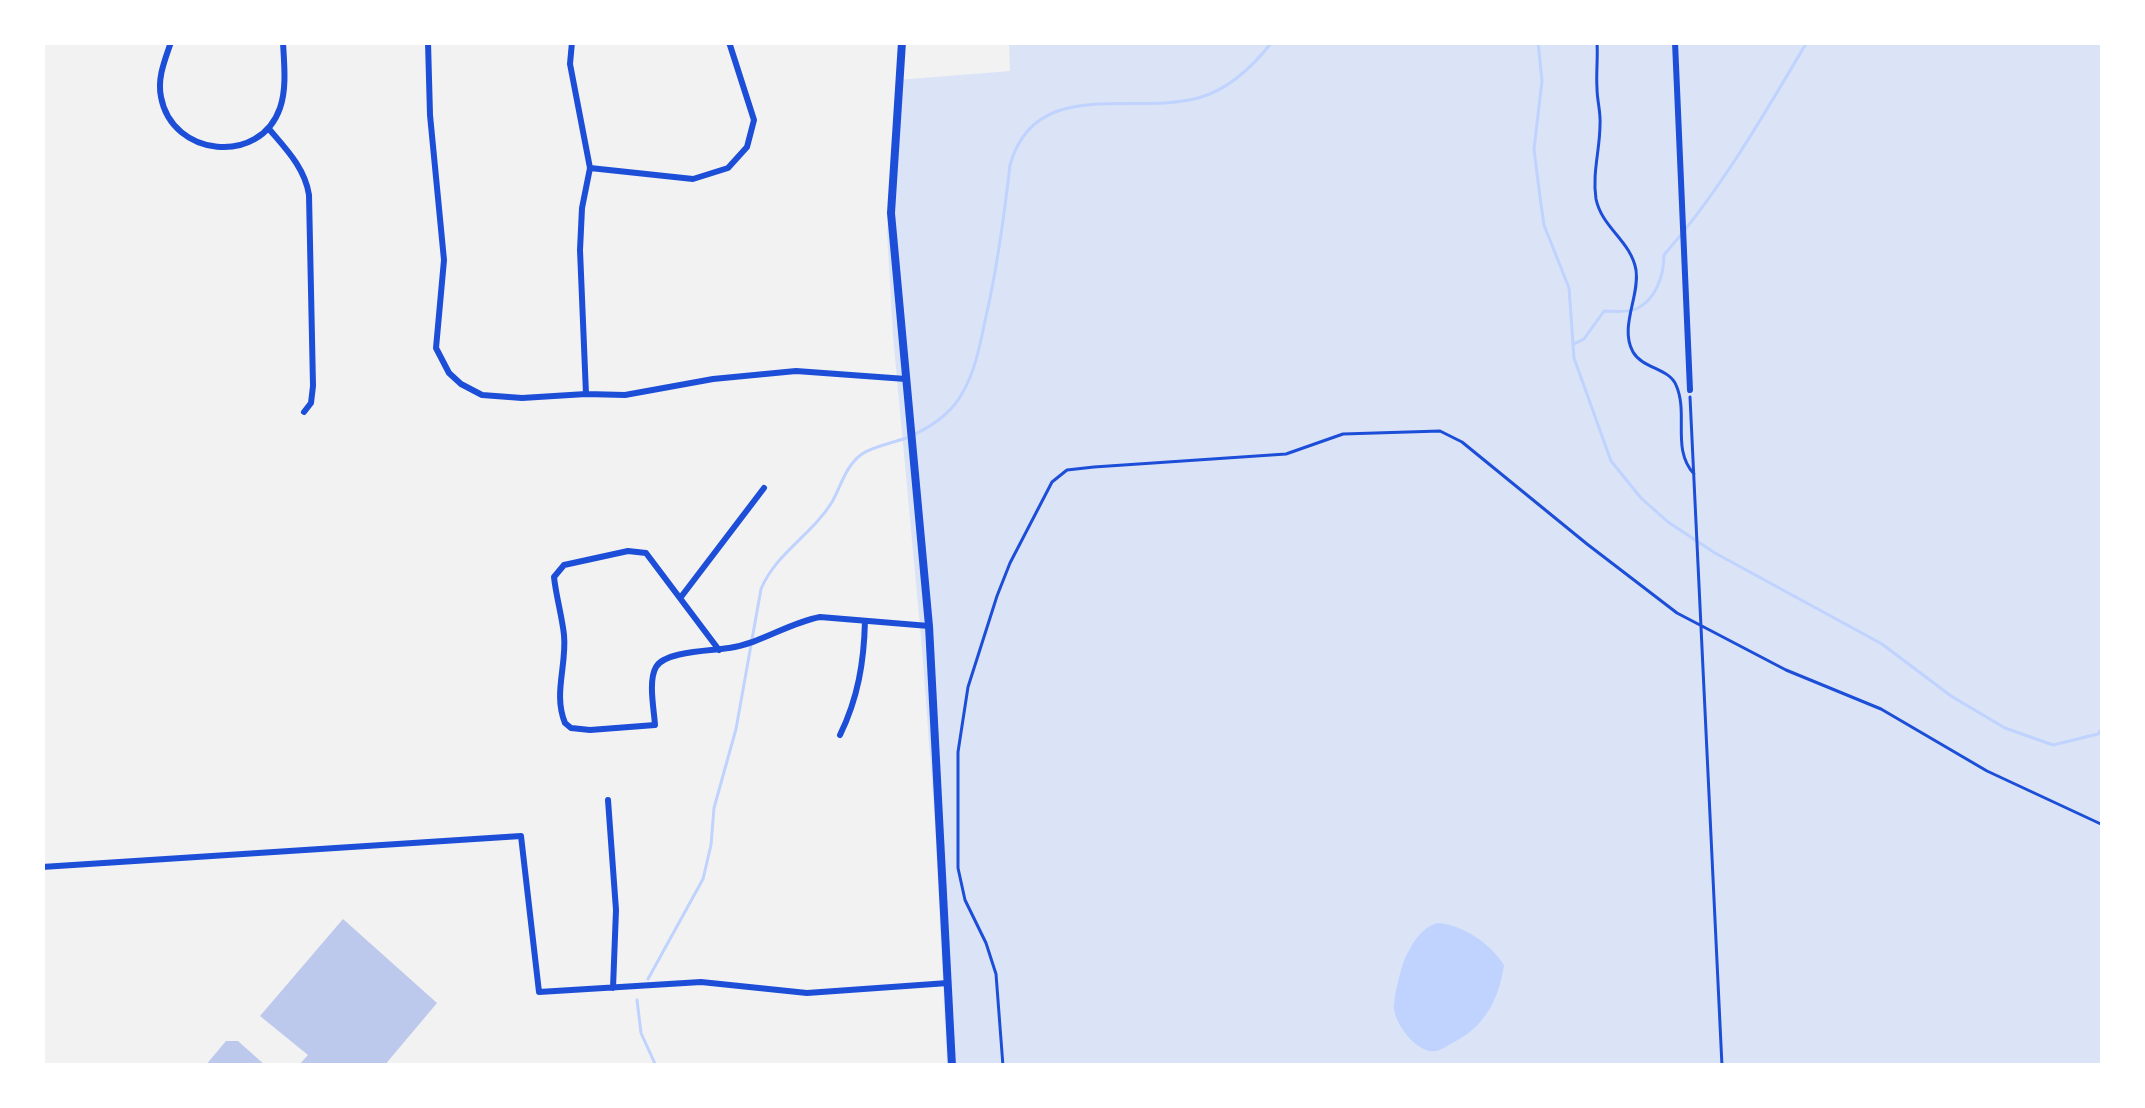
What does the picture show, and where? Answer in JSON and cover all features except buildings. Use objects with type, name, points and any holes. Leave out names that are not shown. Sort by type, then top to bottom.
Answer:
[{"type":"main road","points":[[902,42],[891,213],[929,626],[952,1066]]},
{"type":"street","points":[[171,42],[160,91],[165,110],[180,132],[216,148],[242,145],[269,129],[283,101],[283,42]]},
{"type":"street","points":[[428,42],[428,94],[445,260],[436,348],[460,384],[482,395],[522,398],[625,395],[713,379],[796,371],[906,379]]},
{"type":"street","points":[[572,42],[570,64],[590,168],[580,250],[586,394]]},
{"type":"street","points":[[590,168],[693,178],[728,168],[747,147],[754,120],[729,42]]},
{"type":"street","points":[[1676,42],[1690,390]]},
{"type":"street","points":[[269,129],[297,164],[310,195],[313,386],[304,412]]},
{"type":"street","points":[[681,597],[764,488]]},
{"type":"street","points":[[719,650],[653,560],[637,550],[558,569],[555,582],[565,639],[561,715],[572,728],[655,725],[656,666],[679,655],[719,650],[748,645],[820,617],[929,626]]},
{"type":"street","points":[[840,735],[853,709],[864,661],[865,621]]},
{"type":"street","points":[[608,800],[616,910],[614,988]]},
{"type":"street","points":[[42,867],[521,836],[539,992],[701,982],[823,993],[947,983]]},
{"type":"path","points":[[1597,42],[1596,196],[1607,224],[1631,254],[1636,269],[1630,319],[1633,352],[1676,382],[1683,454],[1695,475]]},
{"type":"path","points":[[1690,390],[1722,1066]]},
{"type":"path","points":[[1003,1066],[996,974],[965,900],[958,868],[958,752],[968,687],[1003,579],[1052,482],[1074,469],[1267,457],[1343,434],[1446,432],[1646,591],[1701,627],[1786,670],[1881,709],[1987,771],[2103,825]]},
{"type":"shaded area","points":[[1009,42],[2103,42],[2103,1066],[947,1066],[935,825],[887,233],[897,80],[1010,71]]},
{"type":"water","points":[[1437,923],[1475,936],[1504,965],[1499,989],[1483,1019],[1433,1051],[1418,1046],[1407,1035],[1394,1005],[1406,956],[1422,932]]},
{"type":"waterway","points":[[42,45],[45,42]]},
{"type":"waterway","points":[[915,434],[948,411],[971,375],[993,283],[1010,165],[1023,137],[1040,120],[1063,109],[1172,102],[1209,94],[1240,76],[1272,42]]},
{"type":"waterway","points":[[1538,42],[1542,81],[1534,149],[1544,225],[1569,288],[1574,358],[1611,461],[1641,498],[1715,553],[1882,644],[1951,696],[2005,728],[2053,745],[2098,734],[2103,727]]},
{"type":"waterway","points":[[1574,344],[1584,339],[1604,311],[1632,310],[1649,300],[1660,279],[1664,255],[1723,179],[1807,42]]},
{"type":"waterway","points":[[648,979],[703,879],[761,589],[776,565],[824,514],[856,459],[906,438]]},
{"type":"waterway","points":[[637,1000],[641,1033],[656,1066]]}]
